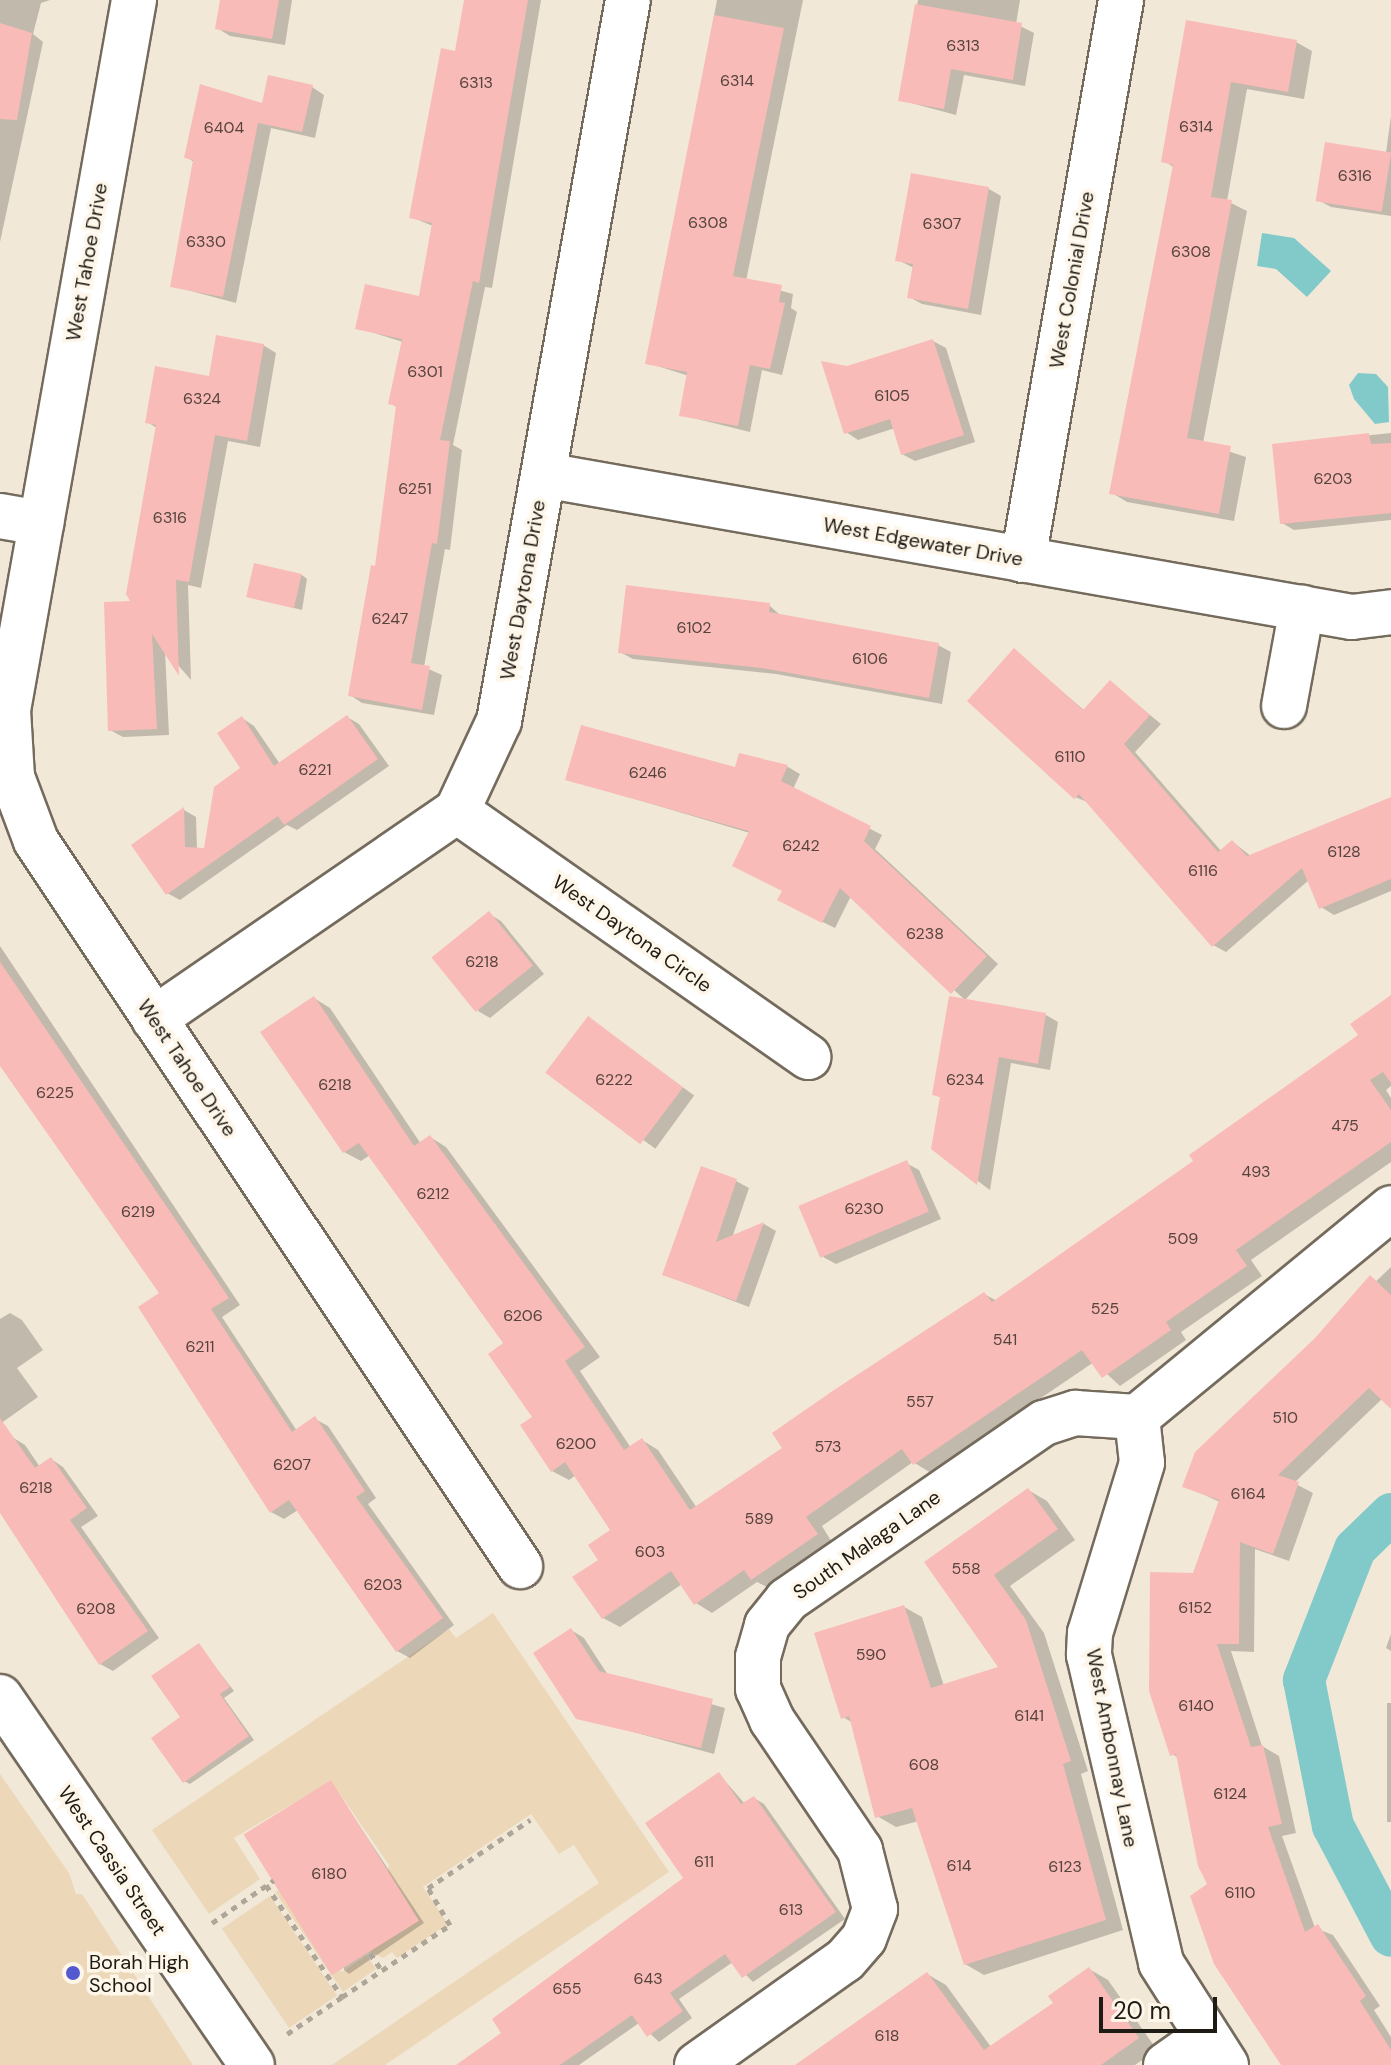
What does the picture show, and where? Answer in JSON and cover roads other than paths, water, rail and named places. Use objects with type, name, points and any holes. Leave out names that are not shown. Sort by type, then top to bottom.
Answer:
[{"type":"street","name":"West Tahoe Drive","points":[[134,0],[20,519],[8,710],[12,777],[36,841],[520,1566]]},
{"type":"street","name":"West Daytona Drive","points":[[457,811],[499,721],[628,0]]},
{"type":"street","name":"West Colonial Drive","points":[[1023,560],[1121,0]]},
{"type":"street","name":"West Edgewater Drive","points":[[544,475],[1352,617],[1391,612]]},
{"type":"street","points":[[1284,706],[1302,608]]},
{"type":"street","points":[[154,1019],[457,811]]},
{"type":"street","name":"West Daytona Circle","points":[[457,811],[808,1057]]},
{"type":"street","points":[[1137,1417],[1391,1208]]},
{"type":"street","name":"South Malaga Lane","points":[[697,2065],[845,1960],[864,1938],[875,1909],[860,1850],[772,1720],[758,1689],[758,1657],[767,1625],[787,1600],[1044,1423],[1075,1413],[1137,1417]]},
{"type":"street","name":"West Ambonnay Lane","points":[[1137,1417],[1142,1463],[1090,1633],[1089,1655],[1150,1930],[1161,1963],[1217,2051]]},
{"type":"street","name":"West Cassia Street","points":[[0,1697],[252,2065]]},
{"type":"street","points":[[1166,2065],[1217,2051]]},
{"type":"water","points":[[1262,233],[1294,238],[1331,271],[1307,297],[1276,269],[1257,266]]},
{"type":"water","points":[[1358,373],[1376,374],[1388,387],[1389,422],[1375,424],[1354,399],[1349,385]]},
{"type":"waterway","points":[[1391,1514],[1355,1549],[1304,1680],[1333,1826],[1391,1936]]},
{"type":"place","name":"Borah High School","points":[[73,1973]]}]
